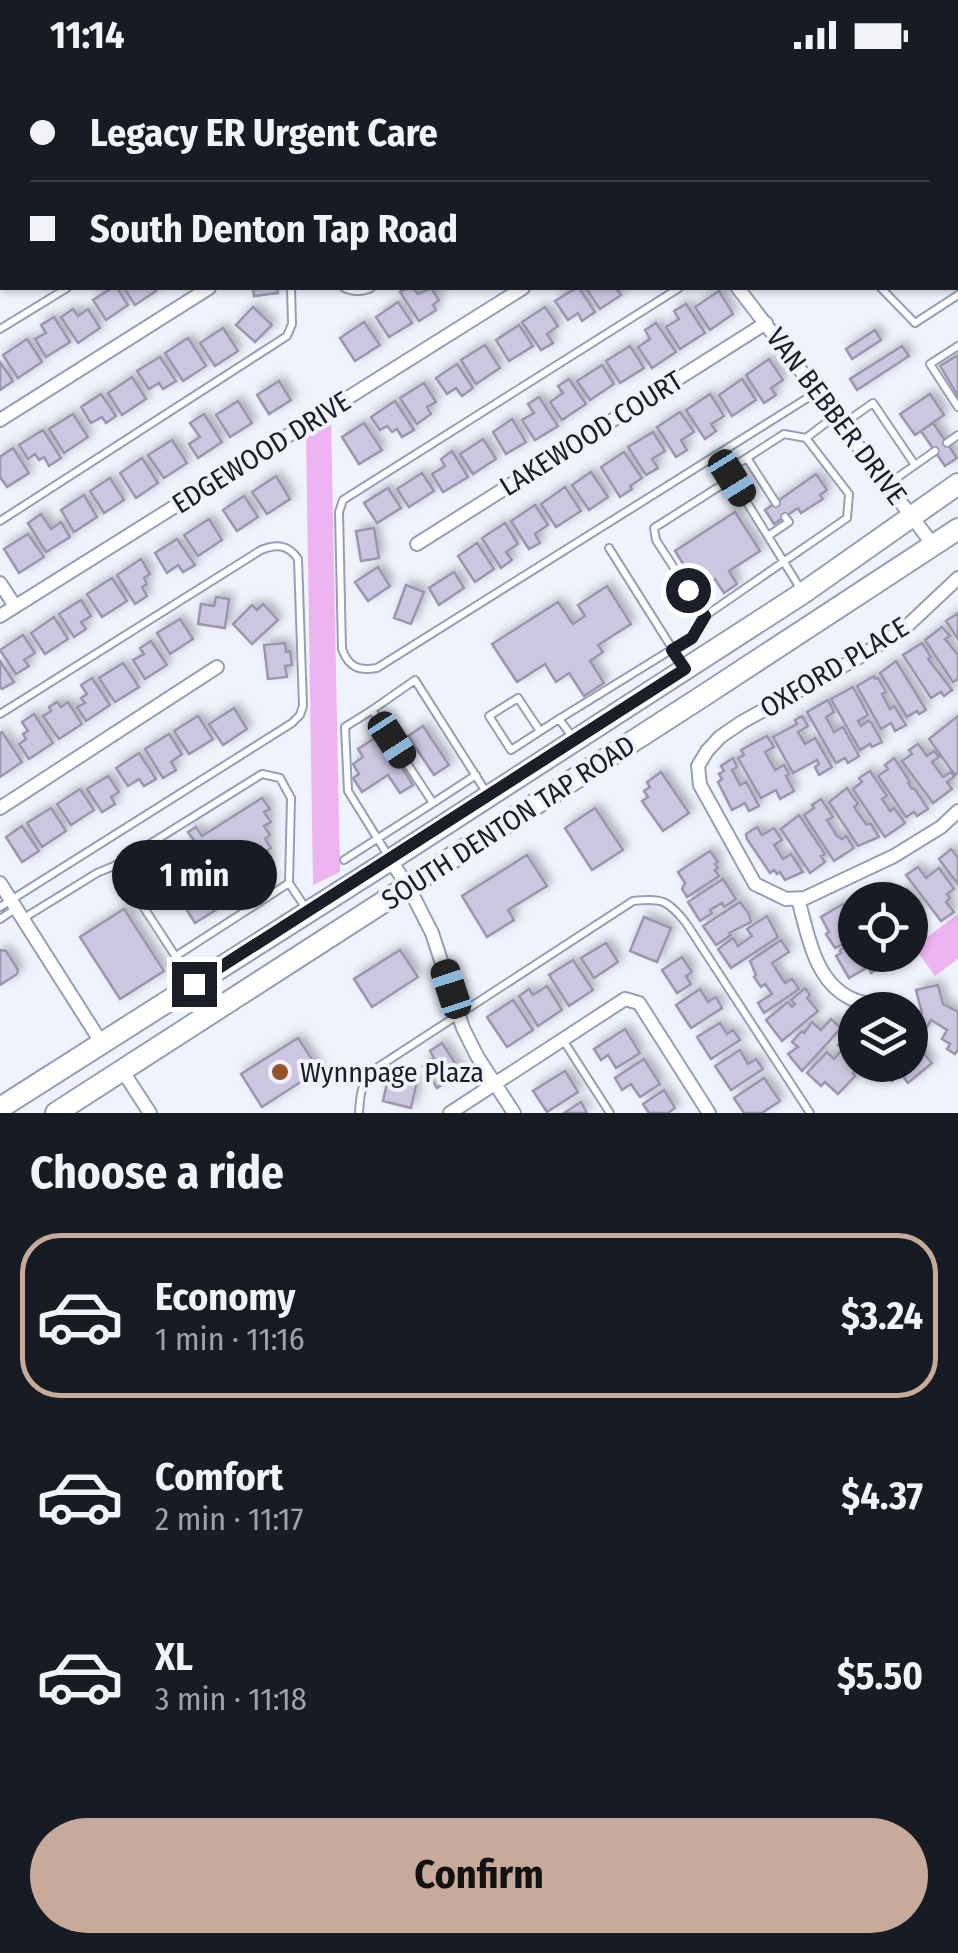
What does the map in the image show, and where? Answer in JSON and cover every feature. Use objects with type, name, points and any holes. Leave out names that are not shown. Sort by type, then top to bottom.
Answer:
[{"type":"main road","name":"SOUTH DENTON TAP ROAD","points":[[0,1108],[803,593],[958,484]]},
{"type":"main road","name":"SOUTH DENTON TAP ROAD","points":[[56,1113],[958,529]]},
{"type":"main road","points":[[685,669],[703,696]]},
{"type":"main road","points":[[101,1042],[122,1070]]},
{"type":"street","points":[[0,420],[207,290]]},
{"type":"street","name":"EDGEWOOD DRIVE","points":[[0,616],[520,290]]},
{"type":"street","name":"VAN BEBBER DRIVE","points":[[740,290],[934,546]]},
{"type":"street","name":"LAKEWOOD COURT","points":[[416,544],[766,323]]},
{"type":"street","name":"OXFORD PLACE","points":[[792,899],[755,884],[700,785],[698,766],[720,737],[906,626],[958,578]]},
{"type":"street","points":[[0,582],[15,606]]},
{"type":"street","points":[[0,808],[216,667]]},
{"type":"street","points":[[840,992],[828,984],[792,899],[805,898],[894,856],[941,827],[958,811]]},
{"type":"street","points":[[390,860],[432,933],[459,1014],[478,1056],[514,1113]]},
{"type":"street","points":[[0,883],[101,1042]]},
{"type":"street","points":[[450,1113],[625,1000],[639,1003],[708,1113]]},
{"type":"street","points":[[122,1070],[150,1113]]},
{"type":"lane","points":[[0,329],[64,290]]},
{"type":"lane","points":[[0,521],[287,336],[292,324],[291,290]]},
{"type":"lane","points":[[677,290],[343,500],[339,512],[342,649],[354,668],[377,668],[818,392]]},
{"type":"lane","points":[[883,290],[915,322],[958,296]]},
{"type":"lane","points":[[958,346],[930,364],[958,406]]},
{"type":"lane","points":[[803,593],[730,475],[731,468],[784,434],[806,438],[872,403],[915,465]]},
{"type":"lane","points":[[947,443],[958,435]]},
{"type":"lane","points":[[540,731],[518,698],[490,716],[510,750],[692,638],[705,616],[847,518],[849,494],[806,438]]},
{"type":"lane","points":[[888,484],[935,451]]},
{"type":"lane","points":[[747,458],[776,503]]},
{"type":"lane","points":[[705,616],[656,540],[654,528],[732,478]]},
{"type":"lane","points":[[768,536],[789,522],[785,517]]},
{"type":"lane","points":[[0,714],[260,550],[281,546],[298,559],[303,706],[300,715],[0,919]]},
{"type":"lane","points":[[608,548],[685,669]]},
{"type":"lane","points":[[390,860],[348,791],[346,727],[414,680],[489,796]]},
{"type":"lane","points":[[372,710],[433,802]]},
{"type":"lane","points":[[558,719],[575,740]]},
{"type":"lane","points":[[13,909],[116,865],[262,774],[280,778],[291,798],[289,883],[308,912]]},
{"type":"lane","points":[[344,860],[476,775]]},
{"type":"lane","points":[[116,865],[194,984]]},
{"type":"lane","points":[[176,956],[289,883]]},
{"type":"lane","points":[[360,1113],[360,1094],[372,1071],[633,901],[660,900],[672,905],[686,923],[810,1113]]},
{"type":"lane","points":[[562,1040],[610,1113]]},
{"type":"shaded area","points":[[331,418],[340,872],[313,885],[306,433]]},
{"type":"shaded area","points":[[958,914],[958,959],[935,976],[928,966],[928,936]]},
{"type":"building","points":[[109,290],[118,290],[128,305],[106,320],[93,300]]},
{"type":"building","points":[[125,290],[155,290],[156,291],[135,305]]},
{"type":"building","points":[[253,290],[278,293],[254,296]]},
{"type":"building","points":[[415,290],[418,294],[432,290],[439,300],[433,305],[436,310],[419,321],[400,292]]},
{"type":"building","points":[[573,290],[580,290],[595,312],[582,321],[578,313],[568,320],[555,301]]},
{"type":"building","points":[[587,290],[617,290],[621,295],[600,309]]},
{"type":"building","points":[[719,291],[733,314],[710,330],[695,307]]},
{"type":"building","points":[[398,302],[412,323],[389,337],[376,317]]},
{"type":"building","points":[[686,304],[705,333],[680,349],[666,327],[679,319],[674,311]]},
{"type":"building","points":[[253,307],[272,325],[255,342],[236,325]]},
{"type":"building","points":[[545,307],[558,326],[547,334],[553,343],[541,350],[522,322]]},
{"type":"building","points":[[73,309],[78,316],[88,309],[100,328],[78,343],[61,317]]},
{"type":"building","points":[[54,317],[70,342],[46,357],[35,339],[46,333],[41,325]]},
{"type":"building","points":[[364,322],[380,345],[355,361],[340,338]]},
{"type":"building","points":[[656,323],[676,352],[652,368],[638,347],[650,339],[645,330]]},
{"type":"building","points":[[519,325],[533,346],[509,361],[496,340]]},
{"type":"building","points":[[223,328],[238,351],[215,366],[200,343]]},
{"type":"building","points":[[875,330],[881,340],[852,359],[846,349]]},
{"type":"building","points":[[188,338],[206,366],[183,381],[165,353]]},
{"type":"building","points":[[27,339],[42,362],[18,378],[3,355]]},
{"type":"building","points":[[485,345],[500,368],[476,384],[461,360]]},
{"type":"building","points":[[630,346],[644,368],[620,383],[606,361]]},
{"type":"building","points":[[902,346],[909,356],[857,390],[850,379]]},
{"type":"building","points":[[958,355],[958,396],[940,366]]},
{"type":"building","points":[[160,357],[176,381],[163,389],[159,383],[149,389],[137,371]]},
{"type":"building","points":[[769,359],[783,380],[771,388],[776,395],[764,403],[746,375]]},
{"type":"building","points":[[0,362],[13,381],[0,390]]},
{"type":"building","points":[[457,364],[473,388],[462,396],[456,388],[447,394],[436,378]]},
{"type":"building","points":[[602,365],[614,384],[590,400],[577,381]]},
{"type":"building","points":[[132,377],[146,399],[122,415],[108,393]]},
{"type":"building","points":[[569,379],[586,404],[562,420],[550,402],[563,393],[558,386]]},
{"type":"building","points":[[742,379],[756,400],[732,416],[719,395]]},
{"type":"building","points":[[279,381],[291,400],[269,414],[257,395]]},
{"type":"building","points":[[424,383],[436,402],[427,407],[431,414],[417,424],[400,398]]},
{"type":"building","points":[[101,394],[116,416],[106,423],[102,417],[91,423],[81,407]]},
{"type":"building","points":[[710,394],[724,416],[711,424],[716,431],[705,439],[686,410]]},
{"type":"building","points":[[930,394],[944,415],[915,435],[900,414]]},
{"type":"building","points":[[539,397],[558,426],[535,440],[522,420],[534,413],[528,404]]},
{"type":"building","points":[[238,401],[252,423],[230,437],[216,415]]},
{"type":"building","points":[[395,401],[414,430],[402,437],[397,429],[392,432],[387,426],[380,430],[371,417]]},
{"type":"building","points":[[680,412],[694,432],[681,440],[687,450],[676,457],[657,427]]},
{"type":"building","points":[[73,414],[88,437],[64,453],[49,429]]},
{"type":"building","points":[[204,414],[222,442],[198,458],[189,444],[200,437],[190,423]]},
{"type":"building","points":[[512,419],[526,442],[506,454],[493,432]]},
{"type":"building","points":[[364,423],[382,450],[359,464],[342,437]]},
{"type":"building","points":[[933,423],[957,458],[945,466],[921,431]]},
{"type":"building","points":[[43,430],[61,458],[49,466],[44,457],[39,460],[35,454],[28,459],[19,445]]},
{"type":"building","points":[[653,432],[665,451],[652,459],[658,468],[646,475],[628,447]]},
{"type":"building","points":[[483,439],[496,459],[473,474],[460,454]]},
{"type":"building","points":[[172,440],[187,463],[164,478],[148,455]]},
{"type":"building","points":[[13,448],[29,473],[7,487],[0,477],[0,457]]},
{"type":"building","points":[[452,451],[468,477],[443,492],[432,474],[445,466],[441,459]]},
{"type":"building","points":[[624,452],[642,478],[620,497],[601,467]]},
{"type":"building","points":[[142,458],[158,483],[136,498],[120,473]]},
{"type":"building","points":[[591,472],[608,497],[589,510],[572,485]]},
{"type":"building","points":[[422,473],[434,491],[409,507],[397,489]]},
{"type":"building","points":[[816,474],[827,490],[820,495],[823,499],[801,513],[798,508],[774,524],[765,510]]},
{"type":"building","points":[[276,476],[290,499],[267,514],[252,492]]},
{"type":"building","points":[[110,478],[124,500],[104,513],[90,491]]},
{"type":"building","points":[[565,487],[581,511],[556,527],[541,504]]},
{"type":"building","points":[[388,488],[401,508],[377,523],[364,503]]},
{"type":"building","points":[[84,495],[97,517],[74,532],[61,510]]},
{"type":"building","points":[[244,496],[258,517],[237,531],[223,510]]},
{"type":"building","points":[[535,505],[548,525],[535,534],[540,543],[529,549],[511,521]]},
{"type":"building","points":[[735,512],[760,551],[729,571],[737,584],[724,593],[715,579],[699,589],[675,551]]},
{"type":"building","points":[[41,514],[51,529],[61,522],[70,537],[46,552],[28,523]]},
{"type":"building","points":[[209,519],[222,540],[198,556],[184,535]]},
{"type":"building","points":[[505,523],[518,544],[506,552],[512,560],[501,568],[482,538]]},
{"type":"building","points":[[374,528],[379,558],[361,561],[356,531]]},
{"type":"building","points":[[28,534],[44,557],[19,573],[4,549]]},
{"type":"building","points":[[177,539],[195,565],[183,572],[178,565],[167,573],[155,553]]},
{"type":"building","points":[[477,543],[494,569],[475,582],[458,556]]},
{"type":"building","points":[[141,559],[150,574],[144,578],[147,584],[142,587],[147,596],[135,604],[117,575]]},
{"type":"building","points":[[378,567],[390,586],[368,601],[355,582]]},
{"type":"building","points":[[454,572],[464,588],[439,605],[429,588]]},
{"type":"building","points":[[112,578],[127,601],[102,617],[87,594]]},
{"type":"building","points":[[406,585],[424,592],[411,624],[394,618]]},
{"type":"building","points":[[607,586],[631,624],[598,645],[603,652],[590,661],[604,683],[584,696],[569,673],[556,682],[545,664],[517,682],[492,644],[558,602],[573,624],[585,616],[578,605]]},
{"type":"building","points":[[216,597],[229,599],[225,628],[198,624],[201,604],[214,606]]},
{"type":"building","points":[[81,600],[91,616],[81,622],[86,629],[74,637],[59,614]]},
{"type":"building","points":[[263,604],[278,620],[252,644],[233,624],[252,605],[257,610]]},
{"type":"building","points":[[958,613],[958,639],[946,621]]},
{"type":"building","points":[[54,617],[68,639],[45,654],[31,633]]},
{"type":"building","points":[[180,619],[193,639],[170,654],[157,633]]},
{"type":"building","points":[[942,627],[950,636],[945,639],[958,655],[958,679],[953,682],[925,640]]},
{"type":"building","points":[[23,635],[35,653],[24,660],[29,666],[16,674],[0,650]]},
{"type":"building","points":[[151,641],[167,665],[145,679],[133,660],[144,654],[140,648]]},
{"type":"building","points":[[285,643],[292,665],[285,666],[287,677],[268,679],[264,645]]},
{"type":"building","points":[[922,643],[931,657],[928,659],[952,690],[944,696],[941,692],[931,698],[903,655]]},
{"type":"building","points":[[0,661],[14,682],[2,689],[0,687]]},
{"type":"building","points":[[896,661],[926,710],[919,714],[917,711],[907,717],[880,673]]},
{"type":"building","points":[[123,663],[139,687],[115,702],[99,678]]},
{"type":"building","points":[[874,676],[886,692],[882,694],[890,709],[894,706],[906,725],[895,731],[891,723],[881,729],[857,686]]},
{"type":"building","points":[[92,678],[110,705],[86,721],[77,707],[85,703],[81,698],[87,694],[81,685]]},
{"type":"building","points":[[853,687],[868,715],[858,721],[861,726],[871,722],[882,742],[860,750],[831,699]]},
{"type":"building","points":[[828,700],[834,712],[826,717],[834,732],[843,727],[859,756],[848,763],[845,758],[836,763],[807,712]]},
{"type":"building","points":[[57,702],[61,707],[68,702],[82,724],[59,739],[43,716]]},
{"type":"building","points":[[234,708],[247,729],[223,745],[209,724]]},
{"type":"building","points":[[34,714],[53,743],[29,759],[19,744],[28,731],[22,722]]},
{"type":"building","points":[[198,716],[213,739],[189,754],[174,731]]},
{"type":"building","points":[[802,716],[808,726],[798,732],[805,744],[815,738],[832,767],[819,775],[817,760],[793,773],[773,737],[797,724],[795,720]]},
{"type":"building","points":[[958,716],[958,772],[955,775],[929,739]]},
{"type":"building","points":[[423,726],[449,765],[434,775],[408,736]]},
{"type":"building","points":[[0,733],[22,762],[0,777]]},
{"type":"building","points":[[169,734],[182,754],[171,762],[176,770],[163,778],[145,749]]},
{"type":"building","points":[[381,734],[413,785],[400,793],[388,775],[362,792],[353,778],[359,774],[353,764],[363,757],[358,749]]},
{"type":"building","points":[[767,736],[774,747],[765,752],[775,770],[784,765],[794,791],[780,799],[776,790],[761,798],[738,758],[744,755],[741,750]]},
{"type":"building","points":[[918,744],[927,756],[934,751],[939,757],[932,762],[943,777],[951,772],[954,777],[947,782],[952,789],[933,803],[902,761]]},
{"type":"building","points":[[139,753],[156,779],[144,786],[139,779],[128,786],[116,768]]},
{"type":"building","points":[[733,758],[737,767],[732,770],[740,785],[746,782],[759,806],[749,811],[745,803],[732,810],[718,782],[724,771],[721,766]]},
{"type":"building","points":[[894,758],[928,809],[917,816],[914,812],[906,817],[878,776]]},
{"type":"building","points":[[870,771],[887,796],[882,799],[890,811],[894,808],[905,823],[885,837],[853,789],[862,782],[859,778]]},
{"type":"building","points":[[661,772],[689,813],[663,831],[642,801],[648,797],[644,791],[650,787],[647,782]]},
{"type":"building","points":[[108,776],[119,792],[111,797],[115,804],[102,812],[87,789]]},
{"type":"building","points":[[847,788],[858,804],[854,807],[879,837],[858,846],[829,802]]},
{"type":"building","points":[[80,789],[94,810],[71,825],[57,804]]},
{"type":"building","points":[[262,798],[270,809],[264,812],[271,822],[264,826],[271,848],[265,852],[271,861],[235,884],[241,894],[195,923],[158,865],[195,842],[188,832],[196,827],[202,836]]},
{"type":"building","points":[[821,799],[833,817],[827,820],[837,836],[846,836],[854,848],[834,861],[804,815]]},
{"type":"building","points":[[51,808],[66,831],[42,847],[27,823]]},
{"type":"building","points":[[595,808],[623,850],[592,870],[565,828]]},
{"type":"building","points":[[799,815],[825,854],[821,856],[825,862],[810,873],[781,829]]},
{"type":"building","points":[[22,826],[39,851],[22,862],[6,837]]},
{"type":"building","points":[[757,827],[762,835],[774,828],[782,840],[774,845],[783,859],[791,854],[803,872],[785,880],[780,872],[770,873],[747,839],[746,834]]},
{"type":"building","points":[[951,849],[958,858],[958,884],[939,859]]},
{"type":"building","points":[[710,851],[718,862],[715,870],[719,876],[687,897],[678,872]]},
{"type":"building","points":[[527,855],[547,886],[508,910],[514,920],[487,937],[462,896]]},
{"type":"building","points":[[918,867],[926,878],[939,868],[954,889],[947,894],[950,898],[946,902],[954,912],[941,921],[928,904],[928,882],[911,882],[906,875]]},
{"type":"building","points":[[723,879],[736,899],[710,910],[712,913],[700,921],[688,902]]},
{"type":"building","points":[[740,902],[751,922],[716,945],[703,926]]},
{"type":"building","points":[[838,907],[838,946],[835,948],[826,934],[829,932],[821,917]]},
{"type":"building","points":[[124,909],[164,971],[120,999],[80,937]]},
{"type":"building","points":[[767,916],[778,937],[731,968],[718,949],[733,938],[738,946],[752,936],[747,929]]},
{"type":"building","points":[[644,917],[671,928],[657,962],[630,951]]},
{"type":"building","points":[[781,940],[789,952],[772,963],[785,983],[792,979],[799,989],[764,1013],[758,1003],[772,994],[754,977],[750,961]]},
{"type":"building","points":[[606,943],[618,962],[594,978],[581,958]]},
{"type":"building","points":[[0,950],[6,951],[18,970],[0,985]]},
{"type":"building","points":[[400,950],[418,977],[372,1007],[354,979]]},
{"type":"building","points":[[682,957],[692,972],[686,976],[691,984],[677,993],[662,970]]},
{"type":"building","points":[[573,960],[593,990],[569,1006],[549,975]]},
{"type":"building","points":[[938,985],[943,1004],[958,1012],[955,1054],[942,1039],[947,1030],[931,1020],[928,1025],[928,992],[916,990]]},
{"type":"building","points":[[547,986],[562,1010],[538,1026],[519,996],[529,989],[533,995]]},
{"type":"building","points":[[805,988],[810,995],[807,998],[818,1011],[782,1041],[766,1020],[788,1002],[792,1007],[795,1004],[791,1000]]},
{"type":"building","points":[[700,989],[708,1002],[716,997],[722,1008],[691,1028],[676,1005]]},
{"type":"building","points":[[513,1000],[533,1030],[507,1047],[487,1017]]},
{"type":"building","points":[[831,1019],[838,1025],[838,1031],[802,1071],[788,1054],[798,1047],[792,1042],[812,1022],[821,1030]]},
{"type":"building","points":[[720,1023],[727,1034],[733,1030],[740,1040],[711,1059],[697,1037]]},
{"type":"building","points":[[625,1029],[640,1053],[616,1068],[608,1055],[601,1060],[594,1049]]},
{"type":"building","name":"Wynnpage Plaza","points":[[298,1038],[319,1070],[262,1107],[241,1074]]},
{"type":"building","points":[[442,1043],[461,1072],[437,1088],[423,1066],[434,1058],[430,1051]]},
{"type":"building","points":[[740,1050],[748,1064],[756,1059],[763,1069],[731,1090],[715,1066]]},
{"type":"building","points":[[827,1052],[834,1059],[838,1055],[838,1082],[849,1082],[838,1094],[807,1073]]},
{"type":"building","points":[[644,1059],[660,1084],[640,1097],[631,1084],[622,1090],[615,1078]]},
{"type":"building","points":[[565,1071],[578,1092],[547,1112],[533,1091]]},
{"type":"building","points":[[389,1074],[417,1081],[411,1108],[383,1101]]},
{"type":"building","points":[[764,1078],[780,1101],[762,1113],[744,1113],[734,1098]]},
{"type":"building","points":[[664,1090],[675,1108],[668,1113],[649,1113],[643,1104]]},
{"type":"building","points":[[581,1102],[587,1113],[564,1113]]},
{"type":"place","name":"Wynnpage Plaza","points":[[280,1072]]},
{"type":"route","points":[[194,984],[685,669],[672,650],[692,638],[705,616],[688,590]]}]
